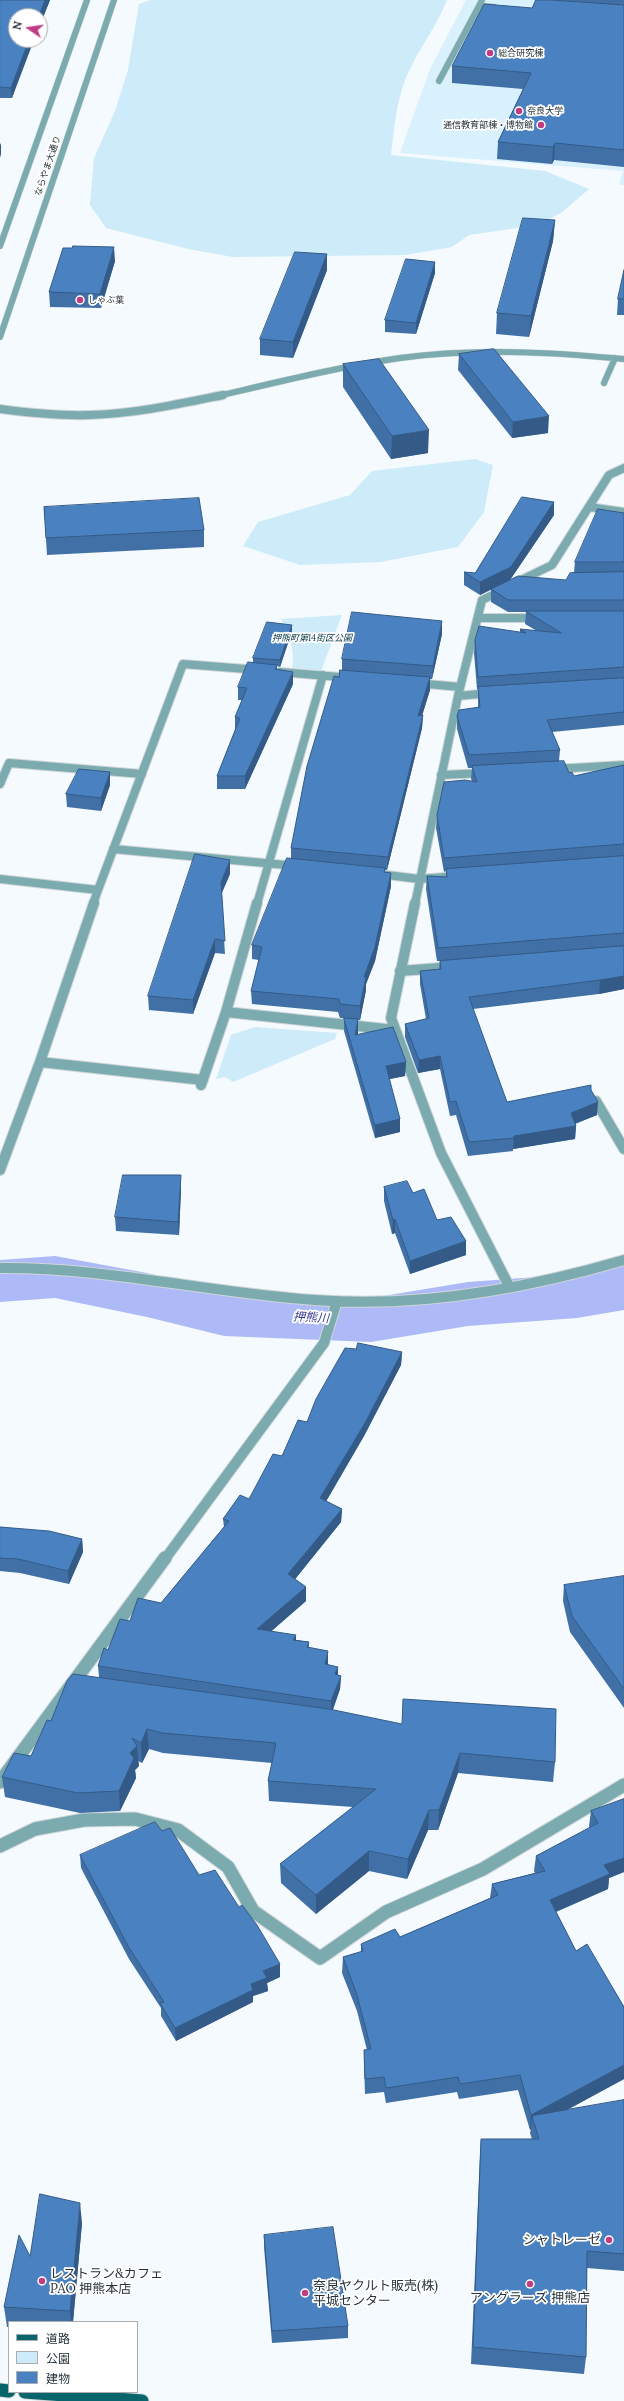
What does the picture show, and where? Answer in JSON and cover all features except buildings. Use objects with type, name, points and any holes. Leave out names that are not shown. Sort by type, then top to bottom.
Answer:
[{"type":"main road","points":[[38,2393],[142,2401]]},
{"type":"street","name":"ならやま大通り","points":[[0,246],[87,0]]},
{"type":"street","name":"ならやま大通り","points":[[0,337],[114,0]]},
{"type":"street","points":[[439,81],[482,0]]},
{"type":"street","points":[[479,6],[501,8]]},
{"type":"street","points":[[0,409],[66,415],[133,411],[182,404],[331,370],[400,358],[498,350],[563,352],[624,359]]},
{"type":"street","points":[[604,383],[615,358]]},
{"type":"street","points":[[509,1286],[441,1153],[391,1018],[459,691],[482,600],[552,565],[609,475],[624,468]]},
{"type":"street","points":[[589,507],[624,512]]},
{"type":"street","points":[[524,579],[539,579]]},
{"type":"street","points":[[478,618],[547,618]]},
{"type":"street","points":[[0,1170],[40,1062],[98,890],[183,664],[361,678]]},
{"type":"street","points":[[40,1062],[202,1082],[226,1012],[271,863],[323,675]]},
{"type":"street","points":[[407,682],[459,691],[497,693]]},
{"type":"street","points":[[0,784],[9,763],[142,774]]},
{"type":"street","points":[[544,770],[624,766]]},
{"type":"street","points":[[441,775],[497,772]]},
{"type":"street","points":[[113,849],[310,867]]},
{"type":"street","points":[[372,874],[419,879],[466,875]]},
{"type":"street","points":[[0,879],[98,890]]},
{"type":"street","points":[[400,971],[462,966]]},
{"type":"street","points":[[226,1012],[395,1030]]},
{"type":"street","points":[[596,1101],[624,1149]]},
{"type":"street","points":[[0,1268],[52,1269],[207,1289],[337,1301],[380,1302],[436,1297],[509,1286],[624,1260]]},
{"type":"street","points":[[0,1782],[324,1343],[337,1301]]},
{"type":"street","points":[[72,1684],[87,1687]]},
{"type":"street","points":[[0,1846],[35,1829],[84,1820],[135,1820],[178,1830],[228,1867],[253,1911],[320,1958],[386,1912],[482,1869],[624,1785]]},
{"type":"shaded area","name":"奈良大学","points":[[466,0],[624,0],[624,185],[619,185],[623,171],[400,153],[430,69]]},
{"type":"green space","points":[[151,0],[447,0],[443,10],[412,64],[404,82],[396,113],[391,155],[545,171],[589,189],[561,213],[538,225],[469,235],[452,247],[405,255],[233,257],[188,249],[106,228],[90,205],[94,158],[115,111],[128,70],[139,4]]},
{"type":"green space","points":[[475,459],[493,465],[484,512],[458,547],[381,562],[300,565],[243,546],[258,522],[350,495],[372,471]]},
{"type":"green space","name":"押熊町第14街区公園","points":[[342,615],[321,671],[292,668],[293,654],[291,643],[281,619]]},
{"type":"green space","points":[[255,1027],[337,1033],[335,1039],[233,1082],[225,1077],[216,1079],[231,1035]]},
{"type":"waterway","name":"押熊川","points":[[0,1281],[55,1277],[147,1295],[224,1314],[371,1320],[468,1304],[577,1296],[624,1288]]},
{"type":"place","name":"総合研究棟","points":[[490,53]]},
{"type":"place","name":"奈良大学","points":[[519,111]]},
{"type":"place","name":"通信教育部棟・博物館","points":[[541,125]]},
{"type":"place","name":"しゃぶ葉","points":[[80,300]]},
{"type":"place","name":"シャトレーゼ","points":[[609,2240]]},
{"type":"place","name":"レストラン&カフェ PAO 押熊本店","points":[[42,2281]]},
{"type":"place","name":"アングラーズ 押熊店","points":[[530,2284]]},
{"type":"place","name":"奈良ヤクルト販売(株) 平城センター","points":[[305,2293]]}]
